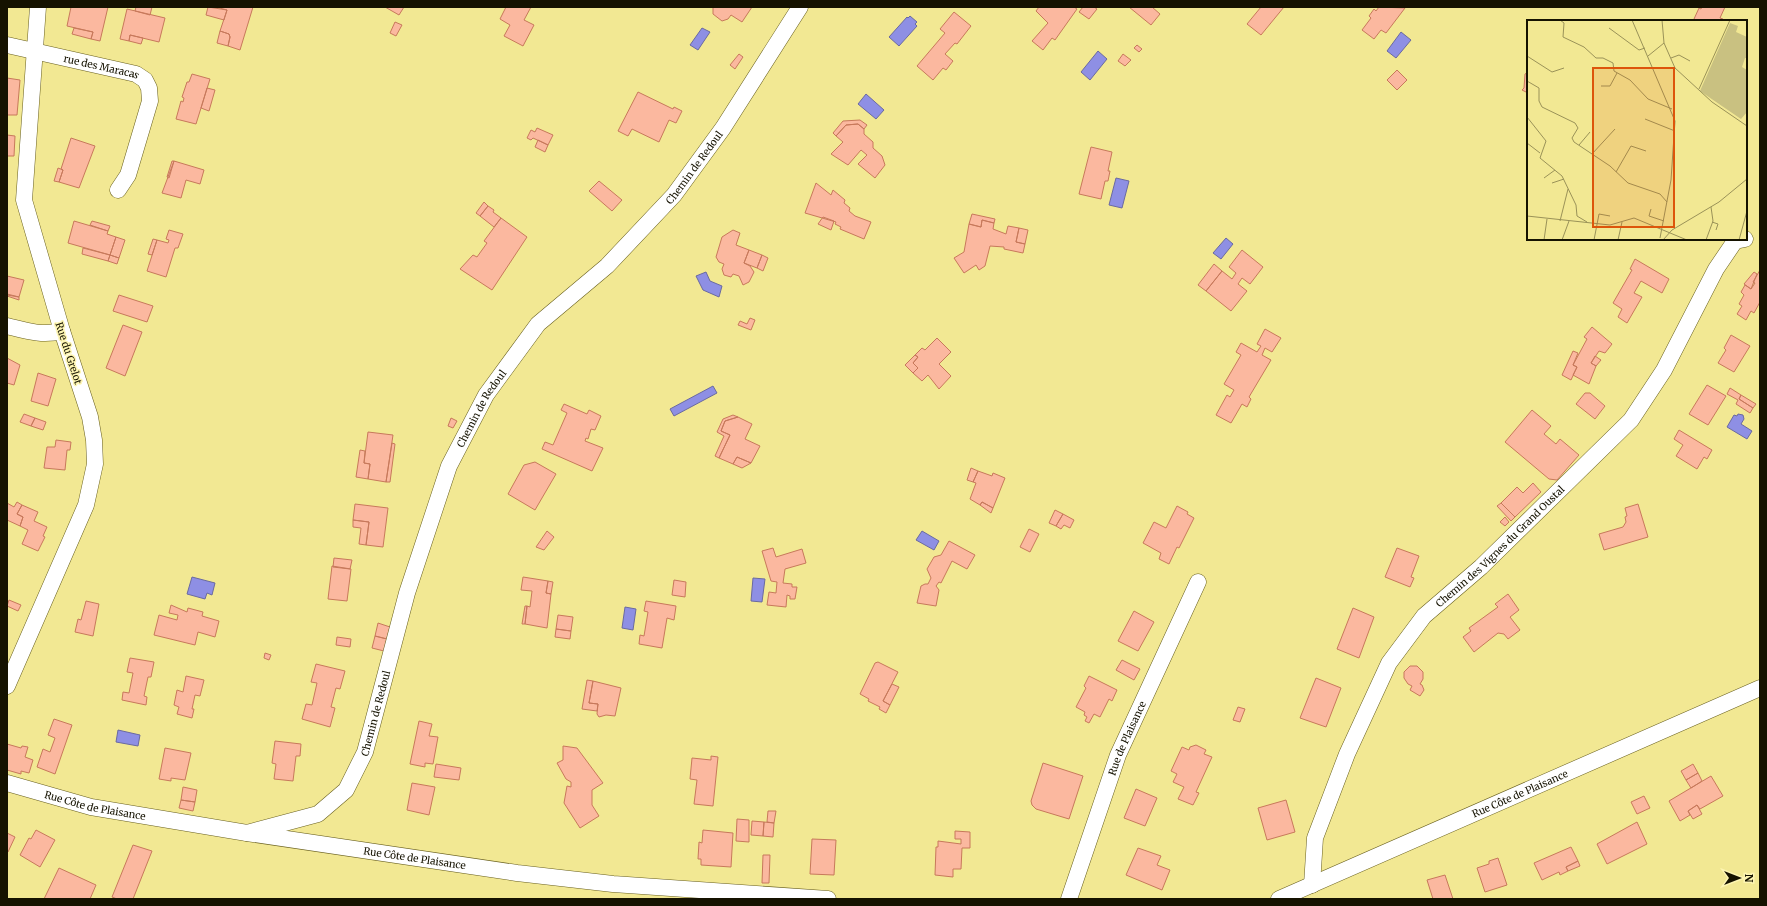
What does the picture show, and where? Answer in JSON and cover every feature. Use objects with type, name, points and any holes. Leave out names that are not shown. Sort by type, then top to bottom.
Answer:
[{"type":"street","name":"Rue du Grelot","points":[[7,686],[86,506],[95,464],[94,440],[90,417],[62,331],[24,200],[38,7]]},
{"type":"street","name":"Chemin de Redoul","points":[[247,833],[318,814],[346,790],[365,752],[407,593],[449,466],[486,395],[538,324],[607,266],[674,195],[723,128],[800,7]]},
{"type":"street","name":"rue des Maracas","points":[[7,45],[136,74],[145,80],[149,88],[150,101],[128,175],[118,190]]},
{"type":"street","name":"Chemin des Vignes du Grand Oustal","points":[[1747,239],[1760,237]]},
{"type":"street","name":"Chemin des Vignes du Grand Oustal","points":[[1312,885],[1315,838],[1347,754],[1389,663],[1424,616],[1481,567],[1630,420],[1664,370],[1716,269],[1735,241],[1740,240]]},
{"type":"street","points":[[7,326],[37,334],[62,331]]},
{"type":"street","name":"Rue de Plaisance","points":[[1069,899],[1118,756],[1198,582]]},
{"type":"street","name":"Rue Côte de Plaisance","points":[[1279,899],[1760,688]]},
{"type":"street","name":"Rue Côte de Plaisance","points":[[7,783],[91,807],[247,833],[517,873],[613,884],[828,899]]},
{"type":"water","points":[[910,16],[917,22],[915,24],[917,26],[899,46],[889,37],[907,17],[908,18]]},
{"type":"water","points":[[702,28],[710,32],[698,50],[690,45]]},
{"type":"water","points":[[1401,32],[1411,40],[1396,58],[1387,51]]},
{"type":"water","points":[[1098,51],[1107,59],[1090,80],[1081,72]]},
{"type":"water","points":[[866,94],[884,110],[876,119],[858,104]]},
{"type":"water","points":[[1116,178],[1129,181],[1122,208],[1109,205]]},
{"type":"water","points":[[1226,238],[1233,244],[1221,259],[1213,253]]},
{"type":"water","points":[[706,272],[710,281],[722,286],[719,297],[703,290],[696,276]]},
{"type":"water","points":[[713,386],[717,393],[674,416],[670,409]]},
{"type":"water","points":[[1738,414],[1743,415],[1744,419],[1741,424],[1752,431],[1747,439],[1727,427],[1734,415],[1737,416]]},
{"type":"water","points":[[922,531],[939,541],[934,550],[916,540]]},
{"type":"water","points":[[192,577],[215,583],[212,595],[207,593],[205,599],[187,594]]},
{"type":"water","points":[[753,578],[765,579],[762,602],[751,601]]},
{"type":"water","points":[[625,607],[636,609],[633,630],[622,628]]},
{"type":"water","points":[[118,730],[140,735],[138,746],[116,742]]},
{"type":"building","points":[[71,7],[108,7],[100,41],[91,39],[93,32],[67,26]]},
{"type":"building","points":[[136,7],[152,7],[150,15],[135,11]]},
{"type":"building","points":[[208,7],[227,10],[224,20],[206,15]]},
{"type":"building","points":[[216,7],[253,7],[240,50],[228,46],[230,37],[229,34],[220,31],[227,10]]},
{"type":"building","points":[[385,7],[404,7],[399,15]]},
{"type":"building","points":[[506,7],[531,7],[524,20],[534,25],[523,46],[504,36],[510,25],[500,19]]},
{"type":"building","points":[[713,7],[752,7],[742,22],[731,15],[728,19],[722,21],[713,14]]},
{"type":"building","points":[[1039,7],[1074,7],[1077,9],[1055,40],[1052,38],[1043,50],[1032,41],[1048,23],[1036,11]]},
{"type":"building","points":[[1083,7],[1094,7],[1097,9],[1089,19],[1079,12]]},
{"type":"building","points":[[1129,7],[1152,7],[1160,14],[1151,25]]},
{"type":"building","points":[[1261,7],[1284,7],[1261,35],[1247,24]]},
{"type":"building","points":[[1379,7],[1405,8],[1386,33],[1381,30],[1374,39],[1362,30],[1371,18],[1369,16],[1374,9],[1376,11]]},
{"type":"building","points":[[1702,7],[1725,7],[1720,18],[1723,19],[1694,19],[1699,8],[1701,9]]},
{"type":"building","points":[[127,9],[165,18],[159,42],[130,35],[129,41],[120,39]]},
{"type":"building","points":[[954,12],[971,26],[957,44],[955,43],[945,54],[953,61],[946,70],[943,68],[933,80],[917,66],[945,33],[940,29]]},
{"type":"building","points":[[395,22],[402,25],[396,36],[390,33]]},
{"type":"building","points":[[74,28],[93,32],[91,39],[72,34]]},
{"type":"building","points":[[220,31],[229,34],[230,37],[228,46],[217,43]]},
{"type":"building","points":[[130,35],[143,38],[141,44],[129,41]]},
{"type":"building","points":[[1137,45],[1142,49],[1139,52],[1134,48]]},
{"type":"building","points":[[739,54],[743,57],[735,69],[730,65]]},
{"type":"building","points":[[1123,54],[1131,60],[1125,66],[1118,61]]},
{"type":"building","points":[[1397,70],[1407,80],[1397,90],[1387,80]]},
{"type":"building","points":[[1527,73],[1527,92],[1522,90],[1524,88],[1525,74]]},
{"type":"building","points":[[192,74],[210,79],[196,124],[176,119],[181,101],[183,102],[184,98],[182,97],[187,82],[189,82]]},
{"type":"building","points":[[7,78],[20,80],[17,115],[7,115]]},
{"type":"building","points":[[207,88],[215,90],[209,111],[201,108]]},
{"type":"building","points":[[638,92],[673,109],[674,107],[682,111],[676,123],[669,120],[659,142],[632,129],[628,136],[618,131]]},
{"type":"building","points":[[860,120],[867,125],[864,129],[858,124],[846,125],[836,136],[833,133],[843,121]]},
{"type":"building","points":[[858,124],[864,129],[864,134],[873,142],[873,148],[882,156],[885,165],[875,178],[858,164],[867,155],[861,150],[848,165],[831,154],[843,142],[836,136],[846,125]]},
{"type":"building","points":[[537,128],[553,135],[548,145],[533,138],[531,140],[527,138],[531,130],[535,132]]},
{"type":"building","points":[[7,135],[15,136],[14,156],[7,156]]},
{"type":"building","points":[[71,138],[95,146],[79,188],[59,182],[63,170],[61,169]]},
{"type":"building","points":[[538,140],[548,145],[545,152],[535,147]]},
{"type":"building","points":[[1091,147],[1112,152],[1108,171],[1110,171],[1108,181],[1105,181],[1101,199],[1079,194]]},
{"type":"building","points":[[172,161],[174,161],[169,178],[167,177]]},
{"type":"building","points":[[174,161],[204,170],[200,184],[186,180],[181,198],[162,193]]},
{"type":"building","points":[[58,168],[63,170],[59,182],[54,181]]},
{"type":"building","points":[[599,181],[622,200],[612,211],[589,191]]},
{"type":"building","points":[[816,183],[831,195],[833,190],[845,200],[844,203],[850,208],[849,211],[855,216],[871,222],[864,239],[840,229],[841,227],[835,224],[836,222],[805,213]]},
{"type":"building","points":[[484,202],[488,206],[480,216],[476,213]]},
{"type":"building","points":[[488,206],[501,218],[494,227],[480,216]]},
{"type":"building","points":[[972,214],[995,219],[994,223],[982,220],[981,227],[969,224]]},
{"type":"building","points":[[823,217],[834,221],[831,230],[818,224]]},
{"type":"building","points":[[501,218],[527,237],[492,290],[460,269],[473,255],[477,257],[487,243],[484,241]]},
{"type":"building","points":[[982,220],[994,223],[993,229],[1006,234],[1008,226],[1019,228],[1016,242],[1025,244],[1023,253],[1004,249],[1004,247],[990,246],[985,266],[979,270],[976,265],[964,273],[954,258],[964,252],[969,224],[981,227]]},
{"type":"building","points":[[74,221],[108,231],[107,234],[116,237],[110,255],[68,243]]},
{"type":"building","points":[[92,221],[110,226],[108,231],[90,225]]},
{"type":"building","points":[[1019,228],[1028,230],[1025,244],[1016,242]]},
{"type":"building","points":[[169,230],[183,234],[178,248],[175,248],[166,277],[147,271],[157,240],[168,243],[169,240],[166,239]]},
{"type":"building","points":[[733,230],[740,233],[736,245],[749,250],[744,263],[750,266],[754,272],[749,282],[743,285],[739,276],[733,274],[731,277],[724,275],[722,269],[724,264],[719,262],[716,257],[722,237]]},
{"type":"building","points":[[116,237],[125,240],[119,258],[110,255]]},
{"type":"building","points":[[153,239],[157,240],[152,255],[148,254]]},
{"type":"building","points":[[83,248],[110,255],[108,261],[82,254]]},
{"type":"building","points":[[749,250],[762,255],[757,268],[744,263]]},
{"type":"building","points":[[1242,250],[1263,267],[1250,284],[1242,278],[1238,284],[1247,291],[1231,311],[1206,291],[1222,271],[1232,279],[1236,273],[1229,267]]},
{"type":"building","points":[[110,255],[119,258],[117,264],[108,261]]},
{"type":"building","points":[[762,255],[768,258],[763,271],[757,268]]},
{"type":"building","points":[[1635,259],[1669,279],[1662,293],[1641,281],[1634,293],[1642,297],[1627,323],[1618,317],[1622,309],[1613,303],[1632,270],[1630,269]]},
{"type":"building","points":[[1214,264],[1222,271],[1206,291],[1198,285]]},
{"type":"building","points":[[1760,270],[1760,302],[1754,313],[1751,311],[1746,320],[1737,314],[1742,306],[1739,304],[1744,295],[1741,292],[1745,285],[1751,289]]},
{"type":"building","points":[[1754,272],[1757,274],[1751,289],[1744,284]]},
{"type":"building","points":[[7,276],[24,280],[19,297],[7,295]]},
{"type":"building","points":[[7,294],[19,297],[19,300],[7,296]]},
{"type":"building","points":[[119,295],[153,306],[147,322],[113,311]]},
{"type":"building","points":[[750,318],[755,320],[751,330],[738,325],[740,321],[747,324]]},
{"type":"building","points":[[123,325],[142,332],[125,376],[106,368]]},
{"type":"building","points":[[1592,327],[1612,344],[1605,353],[1599,351],[1591,363],[1596,366],[1589,384],[1573,375],[1577,367],[1573,365],[1587,339],[1584,337]]},
{"type":"building","points":[[1265,329],[1281,338],[1272,352],[1265,348],[1262,355],[1271,360],[1249,397],[1251,399],[1247,407],[1242,404],[1231,423],[1216,415],[1227,395],[1230,397],[1234,390],[1224,384],[1241,355],[1236,352],[1241,343],[1257,352],[1261,346],[1257,344]]},
{"type":"building","points":[[1731,335],[1750,346],[1734,372],[1718,363],[1726,350],[1724,348]]},
{"type":"building","points":[[937,338],[951,352],[939,364],[951,376],[939,389],[928,375],[922,381],[913,373],[918,368],[913,363],[918,357],[915,355],[922,348],[925,350]]},
{"type":"building","points":[[1573,351],[1578,353],[1573,365],[1577,367],[1571,380],[1562,375]]},
{"type":"building","points":[[915,355],[918,357],[913,363],[918,368],[913,373],[905,365]]},
{"type":"building","points":[[1595,356],[1601,360],[1596,366],[1591,363]]},
{"type":"building","points":[[7,358],[20,365],[14,385],[7,383]]},
{"type":"building","points":[[38,373],[56,379],[48,406],[31,401]]},
{"type":"building","points":[[1707,385],[1726,396],[1708,425],[1689,414]]},
{"type":"building","points":[[1730,388],[1741,395],[1739,399],[1753,408],[1750,413],[1736,404],[1738,400],[1727,394]]},
{"type":"building","points":[[1585,393],[1590,393],[1605,406],[1595,419],[1576,404]]},
{"type":"building","points":[[1741,395],[1756,404],[1753,408],[1739,399]]},
{"type":"building","points":[[564,404],[587,414],[589,410],[601,416],[595,430],[591,429],[588,439],[586,438],[585,441],[603,448],[592,471],[542,449],[545,442],[553,445],[567,413],[561,410]]},
{"type":"building","points":[[1532,410],[1551,426],[1544,434],[1556,444],[1560,439],[1579,455],[1557,480],[1549,479],[1505,442]]},
{"type":"building","points":[[24,414],[35,418],[31,426],[20,422]]},
{"type":"building","points":[[733,415],[738,417],[725,421],[721,431],[730,435],[719,458],[715,456],[724,436],[717,432],[723,419]]},
{"type":"building","points":[[738,417],[752,424],[745,439],[760,446],[751,463],[737,457],[733,464],[719,458],[730,435],[721,431],[725,421]]},
{"type":"building","points":[[35,418],[46,422],[43,430],[31,426]]},
{"type":"building","points":[[451,418],[457,421],[453,428],[448,426]]},
{"type":"building","points":[[1679,430],[1712,450],[1707,459],[1704,457],[1697,469],[1676,456],[1683,445],[1674,439]]},
{"type":"building","points":[[368,432],[393,435],[386,482],[368,479],[370,464],[364,463]]},
{"type":"building","points":[[56,440],[71,442],[70,450],[67,450],[65,470],[44,468],[47,447],[55,447]]},
{"type":"building","points":[[392,443],[395,444],[390,482],[386,482]]},
{"type":"building","points":[[360,450],[365,451],[364,463],[370,464],[368,479],[356,477]]},
{"type":"building","points":[[737,457],[751,463],[742,468],[733,464]]},
{"type":"building","points":[[535,462],[556,474],[535,510],[508,494],[524,465]]},
{"type":"building","points":[[971,468],[978,471],[973,482],[967,480]]},
{"type":"building","points":[[978,471],[992,476],[993,473],[1005,478],[993,508],[982,502],[980,505],[970,499],[976,483],[973,482]]},
{"type":"building","points":[[1533,483],[1541,492],[1515,517],[1501,503],[1517,487],[1523,493]]},
{"type":"building","points":[[17,502],[22,505],[17,514],[23,517],[20,526],[7,520],[7,503],[14,507]]},
{"type":"building","points":[[982,502],[993,508],[991,513],[980,505]]},
{"type":"building","points":[[1501,503],[1515,517],[1511,521],[1497,506]]},
{"type":"building","points":[[355,504],[388,508],[383,547],[366,545],[369,522],[353,520]]},
{"type":"building","points":[[1638,504],[1648,537],[1604,550],[1599,534],[1623,527],[1626,522],[1625,517],[1627,516],[1625,508]]},
{"type":"building","points":[[22,505],[38,512],[34,521],[47,527],[43,536],[45,537],[38,551],[22,544],[28,530],[20,526],[23,517],[17,514]]},
{"type":"building","points":[[1177,506],[1188,512],[1187,514],[1194,518],[1169,564],[1159,559],[1161,553],[1143,543],[1154,522],[1166,528]]},
{"type":"building","points":[[1055,510],[1063,514],[1056,526],[1049,523]]},
{"type":"building","points":[[1063,514],[1074,520],[1070,528],[1064,525],[1061,529],[1056,526]]},
{"type":"building","points":[[1505,517],[1509,522],[1505,526],[1500,522]]},
{"type":"building","points":[[353,520],[369,522],[366,545],[359,544],[361,528],[353,527]]},
{"type":"building","points":[[1029,529],[1039,534],[1030,552],[1020,547]]},
{"type":"building","points":[[547,531],[554,537],[544,550],[536,547]]},
{"type":"building","points":[[949,541],[975,555],[967,569],[952,561],[941,583],[939,582],[936,586],[939,590],[936,606],[917,603],[921,586],[928,584],[931,578],[927,569],[934,557],[941,555]]},
{"type":"building","points":[[773,548],[776,557],[802,549],[806,563],[785,569],[783,583],[792,584],[792,587],[797,587],[795,599],[790,599],[790,596],[787,595],[786,607],[767,605],[769,592],[776,593],[777,582],[771,581],[762,551]]},
{"type":"building","points":[[1397,548],[1419,556],[1411,577],[1414,578],[1410,587],[1385,577]]},
{"type":"building","points":[[334,558],[352,560],[350,569],[333,567]]},
{"type":"building","points":[[332,566],[351,569],[347,601],[328,599]]},
{"type":"building","points":[[523,577],[548,581],[546,593],[551,594],[547,628],[525,624],[527,606],[530,607],[532,591],[521,590]]},
{"type":"building","points":[[674,580],[686,582],[685,597],[672,595]]},
{"type":"building","points":[[548,581],[553,582],[551,594],[546,593]]},
{"type":"building","points":[[1508,594],[1519,610],[1510,617],[1520,630],[1508,639],[1504,634],[1498,633],[1474,652],[1463,637],[1471,631],[1469,628],[1498,607],[1495,604]]},
{"type":"building","points":[[9,600],[21,605],[18,611],[7,606]]},
{"type":"building","points":[[86,601],[99,604],[93,636],[75,632],[78,619],[81,620]]},
{"type":"building","points":[[646,601],[676,606],[674,620],[667,618],[662,648],[639,644],[640,635],[644,636],[648,612],[644,611]]},
{"type":"building","points":[[171,605],[187,612],[188,608],[203,612],[202,616],[219,621],[215,637],[198,632],[195,645],[154,635],[159,615],[177,620],[178,615],[169,613]]},
{"type":"building","points":[[525,606],[527,606],[525,624],[522,624]]},
{"type":"building","points":[[1353,608],[1374,617],[1359,658],[1337,649]]},
{"type":"building","points":[[1134,611],[1154,622],[1138,651],[1118,641]]},
{"type":"building","points":[[558,615],[573,617],[571,631],[556,629]]},
{"type":"building","points":[[378,623],[390,627],[387,639],[375,636]]},
{"type":"building","points":[[556,629],[571,631],[570,639],[555,637]]},
{"type":"building","points":[[375,636],[387,639],[384,651],[372,648]]},
{"type":"building","points":[[337,637],[351,639],[350,647],[336,645]]},
{"type":"building","points":[[265,653],[271,655],[269,660],[264,658]]},
{"type":"building","points":[[130,658],[154,662],[151,677],[148,677],[144,696],[147,697],[146,705],[122,700],[123,692],[129,693],[133,673],[127,672]]},
{"type":"building","points":[[1122,660],[1140,669],[1134,680],[1116,670]]},
{"type":"building","points":[[878,662],[898,672],[883,701],[890,705],[886,713],[879,709],[880,707],[868,701],[869,699],[860,694],[875,663]]},
{"type":"building","points":[[316,664],[345,671],[340,689],[336,688],[331,707],[335,708],[330,727],[302,719],[306,704],[312,705],[317,683],[311,682]]},
{"type":"building","points":[[1410,666],[1417,666],[1423,672],[1423,679],[1420,684],[1424,690],[1420,696],[1410,690],[1412,686],[1408,684],[1404,678],[1404,672]]},
{"type":"building","points":[[186,676],[204,680],[200,696],[195,695],[192,718],[177,714],[179,707],[174,705],[177,690],[183,692]]},
{"type":"building","points":[[1089,676],[1117,690],[1112,701],[1109,699],[1100,717],[1094,714],[1089,723],[1085,721],[1087,717],[1084,715],[1085,712],[1076,707],[1086,688],[1084,686]]},
{"type":"building","points":[[1316,678],[1341,688],[1326,727],[1300,718]]},
{"type":"building","points":[[587,680],[593,681],[589,703],[598,704],[597,711],[582,709]]},
{"type":"building","points":[[593,681],[621,688],[615,716],[606,715],[599,717],[597,714],[598,704],[589,703]]},
{"type":"building","points":[[892,684],[899,687],[890,705],[883,701]]},
{"type":"building","points":[[1238,707],[1245,709],[1240,722],[1233,720]]},
{"type":"building","points":[[54,719],[72,725],[55,774],[37,767],[43,749],[50,752],[55,738],[48,735]]},
{"type":"building","points":[[419,721],[432,724],[429,736],[438,737],[433,764],[425,763],[425,767],[410,764]]},
{"type":"building","points":[[275,741],[301,744],[300,756],[296,756],[293,781],[274,779],[276,764],[272,763]]},
{"type":"building","points":[[7,744],[21,748],[22,746],[28,747],[25,757],[33,760],[29,773],[21,771],[21,774],[7,770]]},
{"type":"building","points":[[1196,745],[1206,750],[1204,754],[1212,757],[1196,792],[1199,793],[1193,805],[1178,799],[1184,787],[1173,782],[1177,774],[1171,771],[1182,747],[1189,750],[1190,747]]},
{"type":"building","points":[[563,746],[577,748],[603,783],[592,790],[592,805],[599,816],[580,828],[564,803],[567,786],[571,787],[571,782],[566,779],[557,763],[563,760]]},
{"type":"building","points":[[165,748],[191,753],[185,780],[171,778],[171,781],[159,779]]},
{"type":"building","points":[[711,756],[718,757],[713,806],[694,804],[697,780],[690,779],[692,758],[711,760]]},
{"type":"building","points":[[1043,763],[1083,776],[1069,819],[1036,809],[1032,805],[1031,801]]},
{"type":"building","points":[[436,764],[461,768],[459,780],[434,777]]},
{"type":"building","points":[[1693,764],[1698,773],[1686,780],[1681,771]]},
{"type":"building","points":[[1698,773],[1702,781],[1691,788],[1686,780]]},
{"type":"building","points":[[1711,776],[1723,796],[1700,809],[1697,805],[1688,811],[1690,815],[1680,821],[1669,801]]},
{"type":"building","points":[[412,783],[435,787],[429,815],[407,810]]},
{"type":"building","points":[[183,787],[197,790],[195,802],[181,800]]},
{"type":"building","points":[[1136,789],[1157,798],[1145,826],[1124,818]]},
{"type":"building","points":[[1644,796],[1650,808],[1637,814],[1631,802]]},
{"type":"building","points":[[181,800],[195,802],[193,811],[179,808]]},
{"type":"building","points":[[1286,800],[1295,832],[1267,840],[1258,808]]},
{"type":"building","points":[[1697,805],[1702,814],[1693,819],[1688,811]]},
{"type":"building","points":[[768,811],[776,811],[774,823],[767,822]]},
{"type":"building","points":[[737,819],[749,820],[749,842],[736,841]]},
{"type":"building","points":[[752,821],[764,822],[763,836],[751,835]]},
{"type":"building","points":[[764,822],[774,823],[773,837],[763,836]]},
{"type":"building","points":[[1637,822],[1647,844],[1607,864],[1597,844]]},
{"type":"building","points":[[36,830],[55,840],[40,867],[20,855],[29,838],[31,839]]},
{"type":"building","points":[[703,830],[733,833],[731,867],[701,865],[701,859],[698,859],[699,842],[702,843]]},
{"type":"building","points":[[955,831],[970,832],[970,848],[962,848],[961,869],[953,869],[953,877],[935,875],[936,847],[938,847],[938,841],[961,844],[961,839],[955,839]]},
{"type":"building","points":[[7,833],[15,837],[8,852],[7,852]]},
{"type":"building","points":[[812,839],[836,840],[834,875],[810,874]]},
{"type":"building","points":[[133,845],[152,851],[133,899],[117,899],[112,897]]},
{"type":"building","points":[[1571,847],[1578,861],[1566,867],[1568,871],[1560,875],[1559,872],[1542,880],[1534,863]]},
{"type":"building","points":[[1138,848],[1161,856],[1157,865],[1170,870],[1162,890],[1126,875]]},
{"type":"building","points":[[763,855],[770,855],[769,883],[762,883]]},
{"type":"building","points":[[1498,858],[1507,885],[1485,892],[1477,868],[1489,864],[1489,861]]},
{"type":"building","points":[[1578,861],[1580,866],[1568,871],[1566,867]]},
{"type":"building","points":[[59,868],[96,885],[90,899],[44,899]]},
{"type":"building","points":[[1445,875],[1453,899],[1433,899],[1427,880]]}]
